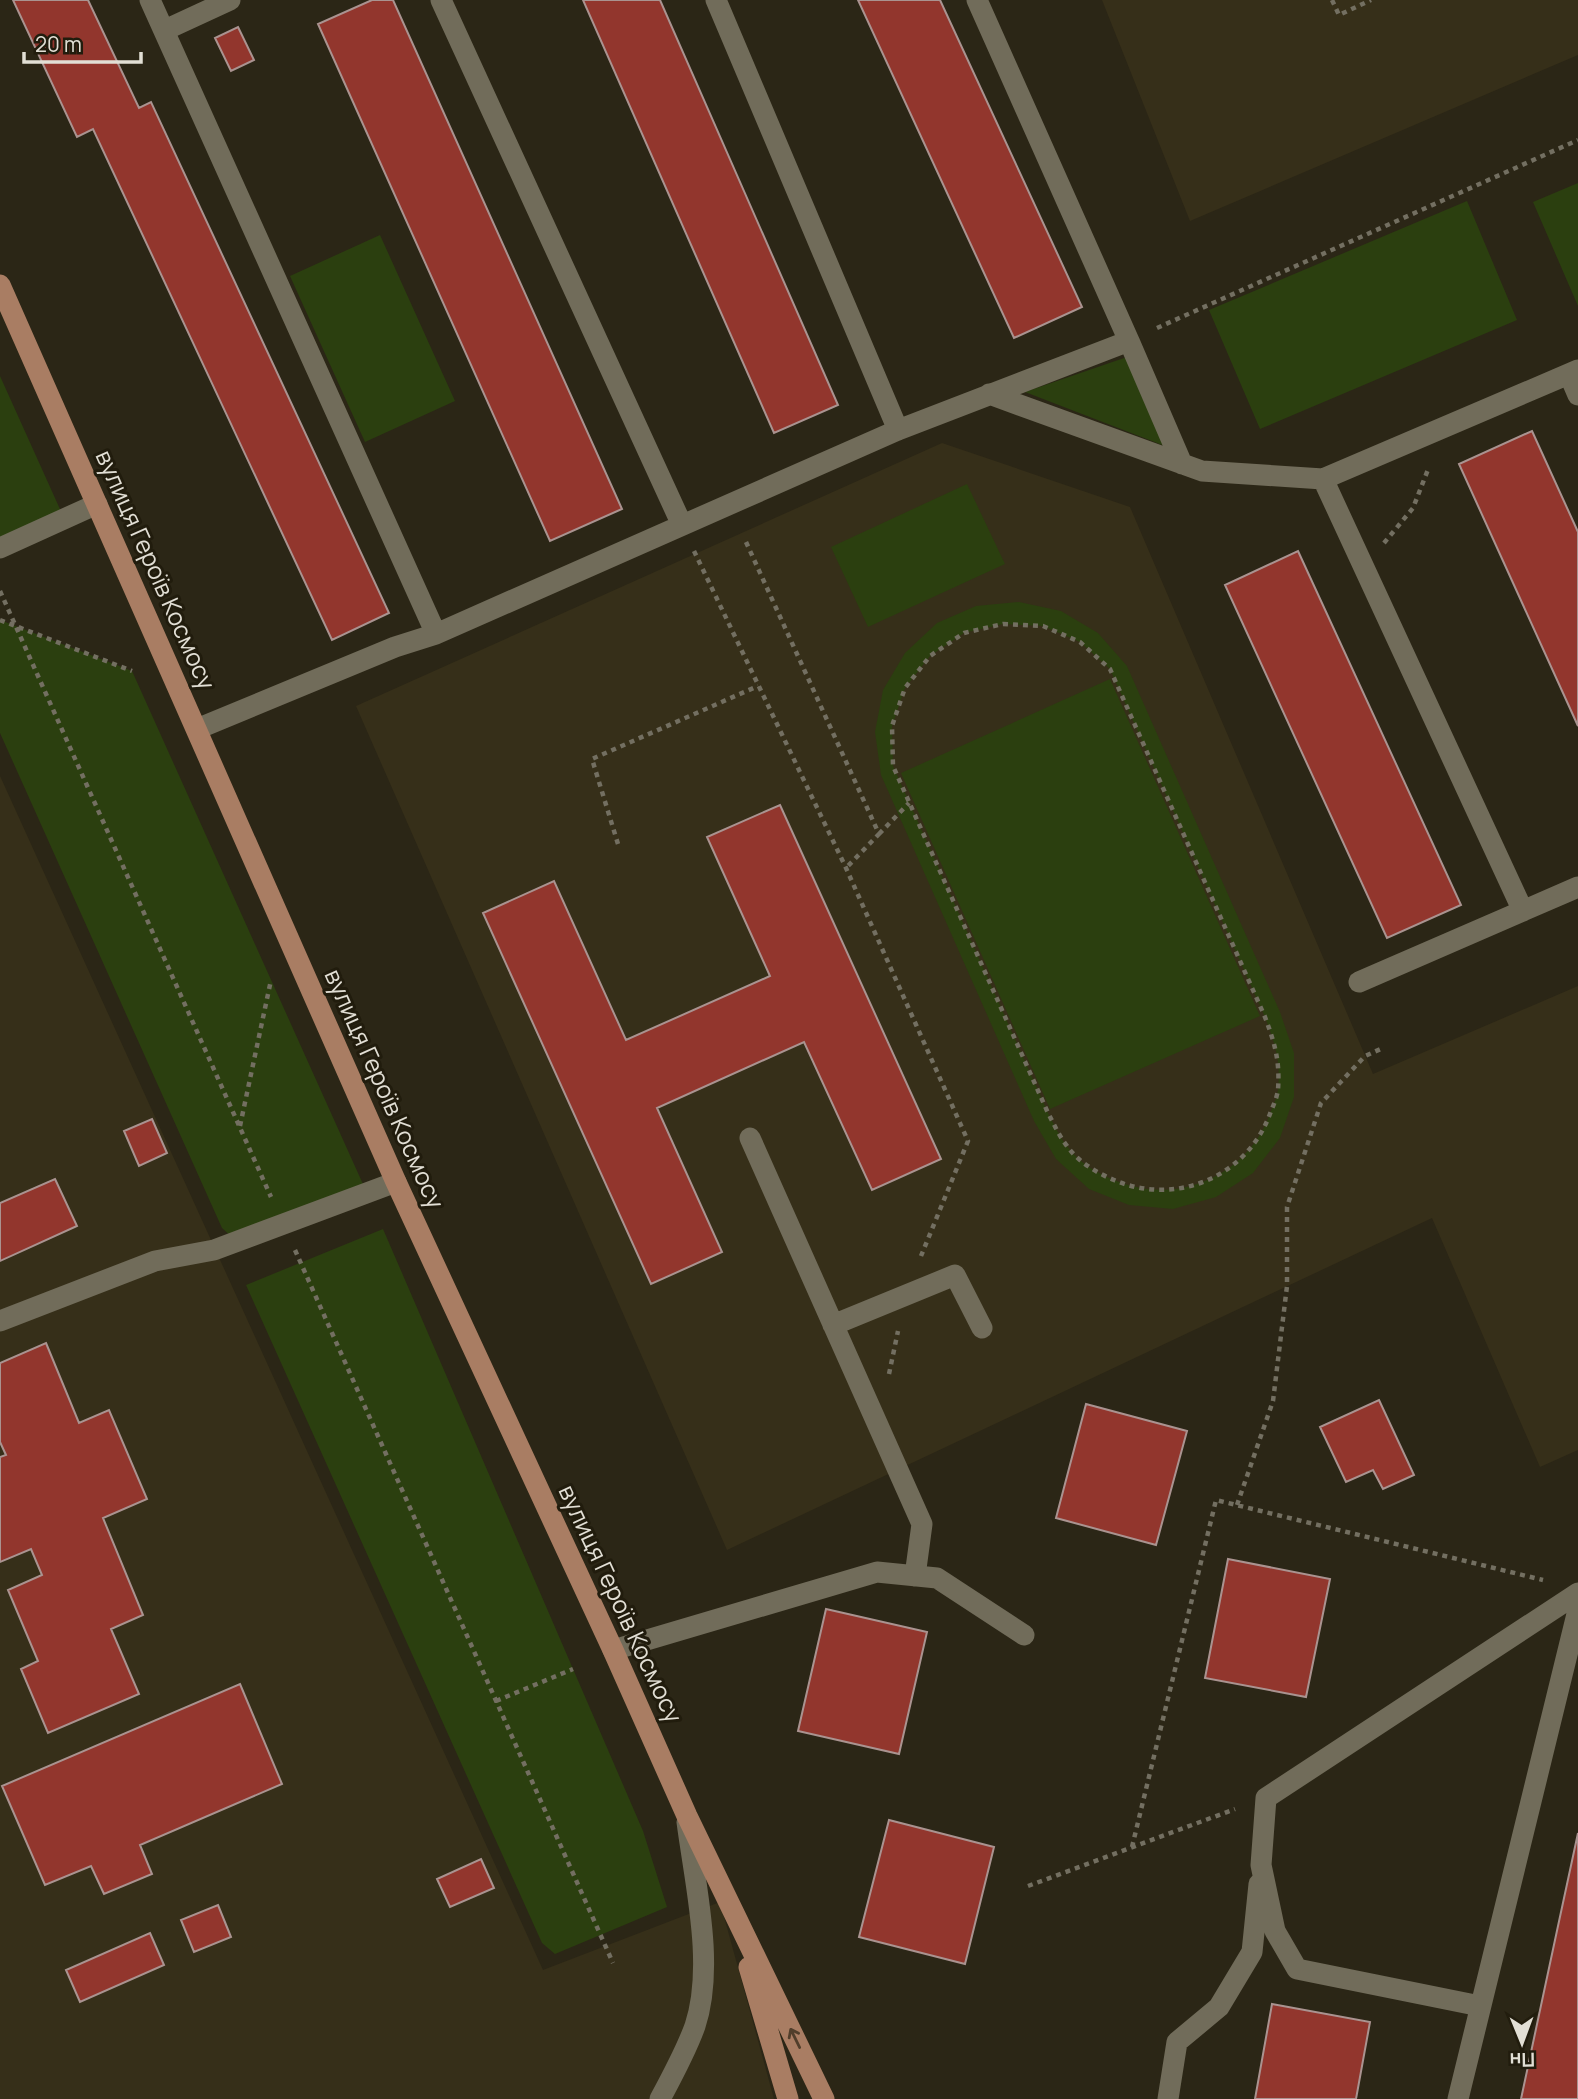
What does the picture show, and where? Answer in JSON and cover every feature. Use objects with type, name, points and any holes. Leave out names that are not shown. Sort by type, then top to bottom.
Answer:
[{"type":"main road","name":"вулиця Героїв Космосу","points":[[0,285],[396,1182],[687,1816],[824,2099]]},
{"type":"main road","name":"вулиця Героїв Космосу","points":[[732,1908],[788,2099]]},
{"type":"lane","points":[[150,0],[436,634]]},
{"type":"lane","points":[[165,30],[230,0]]},
{"type":"lane","points":[[441,0],[682,525]]},
{"type":"lane","points":[[716,0],[898,430]]},
{"type":"lane","points":[[977,0],[1182,464]]},
{"type":"lane","points":[[197,729],[395,647],[436,634],[898,430],[1129,341]]},
{"type":"lane","points":[[989,394],[1202,471],[1323,479],[1573,372],[1578,395]]},
{"type":"lane","points":[[1323,479],[1523,911]]},
{"type":"lane","points":[[0,548],[97,503]]},
{"type":"lane","points":[[1359,982],[1578,887]]},
{"type":"lane","points":[[750,1138],[922,1524],[915,1576]]},
{"type":"lane","points":[[0,1321],[155,1261],[214,1250],[396,1182]]},
{"type":"lane","points":[[833,1325],[955,1275],[982,1328]]},
{"type":"lane","points":[[613,1650],[877,1572],[937,1578],[1024,1636]]},
{"type":"lane","points":[[1168,2099],[1177,2042],[1219,2007],[1251,1952],[1266,1798],[1578,1593]]},
{"type":"lane","points":[[1458,2099],[1578,1610]]},
{"type":"lane","points":[[660,2099],[683,2055],[695,2024],[703,1983],[703,1944],[687,1816]]},
{"type":"lane","points":[[1261,1865],[1275,1931],[1297,1969],[1480,2006]]},
{"type":"path","points":[[1332,0],[1339,15],[1371,0]]},
{"type":"path","points":[[1129,341],[1578,140]]},
{"type":"path","points":[[1363,567],[1413,509],[1444,427]]},
{"type":"path","points":[[682,525],[846,868],[968,1141],[905,1295],[889,1374]]},
{"type":"path","points":[[746,542],[879,834]]},
{"type":"path","points":[[0,591],[613,1963]]},
{"type":"path","points":[[0,620],[132,671]]},
{"type":"path","points":[[1003,624],[1043,626],[1080,642],[1110,669],[1265,1017],[1278,1053],[1278,1092],[1265,1129],[1241,1159],[1209,1181],[1171,1190],[1132,1188],[1096,1173],[1067,1147],[1048,1113],[909,803],[892,766],[892,726],[905,688],[930,656],[964,633],[1003,624]]},
{"type":"path","points":[[618,844],[592,759],[758,686]]},
{"type":"path","points":[[846,868],[909,803]]},
{"type":"path","points":[[240,1128],[271,980]]},
{"type":"path","points":[[1237,1505],[1273,1401],[1287,1286],[1287,1207],[1321,1103],[1364,1056],[1383,1048]]},
{"type":"path","points":[[1132,1847],[1216,1500],[1552,1582]]},
{"type":"path","points":[[496,1701],[573,1669]]},
{"type":"path","points":[[1028,1886],[1266,1798]]},
{"type":"shaded area","points":[[1102,0],[1578,0],[1578,55],[1190,221]]},
{"type":"shaded area","points":[[942,443],[1130,507],[1373,1074],[1578,986],[1578,1450],[1540,1467],[1432,1218],[727,1550],[356,706]]},
{"type":"shaded area","points":[[0,776],[543,1970],[720,1902],[774,2099],[0,2099]]},
{"type":"green space","points":[[1578,183],[1578,306],[1533,202]]},
{"type":"green space","points":[[1467,201],[1517,320],[1260,429],[1209,310]]},
{"type":"green space","points":[[380,235],[455,401],[365,442],[290,276]]},
{"type":"green space","points":[[1127,357],[1165,446],[1025,392]]},
{"type":"green space","points":[[0,376],[64,518],[0,548]]},
{"type":"green space","points":[[967,484],[1005,564],[868,627],[831,547]]},
{"type":"green space","points":[[1019,602],[1061,611],[1098,633],[1127,666],[1280,1012],[1294,1053],[1294,1097],[1280,1138],[1253,1173],[1216,1197],[1173,1209],[1129,1205],[1089,1189],[1056,1159],[1034,1121],[881,775],[875,732],[883,690],[905,653],[937,623],[976,606]],"holes":[[[1003,624],[1043,626],[1080,642],[1110,669],[1265,1017],[1274,1044],[1279,1070],[1278,1090],[1261,1134],[1246,1153],[1228,1169],[1208,1180],[1186,1187],[1162,1190],[1114,1180],[1082,1162],[1064,1142],[1048,1113],[893,766],[892,726],[905,688],[930,656],[964,633]]]},
{"type":"green space","points":[[0,620],[132,671],[367,1193],[237,1242],[222,1228],[0,733]]},
{"type":"green space","points":[[1110,679],[1260,1016],[1050,1109],[901,773]]},
{"type":"green space","points":[[383,1229],[643,1831],[667,1907],[555,1954],[542,1943],[246,1285]]},
{"type":"building","points":[[13,0],[88,0],[139,108],[151,102],[389,613],[332,640],[93,129],[77,137]]},
{"type":"building","points":[[372,0],[393,0],[622,509],[550,541],[318,24]]},
{"type":"building","points":[[583,0],[660,0],[838,405],[774,433]]},
{"type":"building","points":[[858,0],[940,0],[1082,307],[1014,338]]},
{"type":"building","points":[[238,27],[254,60],[231,71],[215,38]]},
{"type":"building","points":[[1532,431],[1578,532],[1578,726],[1459,464]]},
{"type":"building","points":[[1298,551],[1461,905],[1387,938],[1225,585]]},
{"type":"building","points":[[780,805],[941,1159],[872,1190],[804,1042],[657,1108],[722,1252],[651,1284],[483,913],[554,881],[626,1040],[770,976],[707,837]]},
{"type":"building","points":[[152,1119],[167,1153],[139,1166],[124,1131]]},
{"type":"building","points":[[55,1179],[77,1226],[0,1261],[0,1203]]},
{"type":"building","points":[[46,1343],[79,1423],[109,1410],[147,1499],[103,1518],[143,1615],[111,1629],[139,1694],[48,1733],[21,1669],[38,1661],[8,1590],[42,1575],[31,1549],[0,1562],[0,1457],[6,1455],[0,1442],[0,1363]]},
{"type":"building","points":[[1379,1400],[1414,1475],[1383,1489],[1373,1470],[1346,1482],[1320,1427]]},
{"type":"building","points":[[1086,1404],[1187,1431],[1156,1545],[1056,1518]]},
{"type":"building","points":[[1228,1559],[1330,1579],[1306,1697],[1205,1678]]},
{"type":"building","points":[[826,1609],[927,1632],[899,1754],[798,1731]]},
{"type":"building","points":[[240,1684],[282,1784],[140,1845],[152,1874],[104,1894],[91,1866],[45,1885],[2,1786]]},
{"type":"building","points":[[889,1820],[994,1847],[965,1964],[859,1937]]},
{"type":"building","points":[[1578,1833],[1578,2099],[1521,2099],[1558,1926]]},
{"type":"building","points":[[481,1859],[494,1888],[450,1907],[437,1879]]},
{"type":"building","points":[[218,1905],[231,1937],[194,1952],[181,1920]]},
{"type":"building","points":[[150,1933],[164,1965],[80,2002],[66,1970]]},
{"type":"building","points":[[1272,2004],[1370,2022],[1356,2099],[1255,2099]]}]
